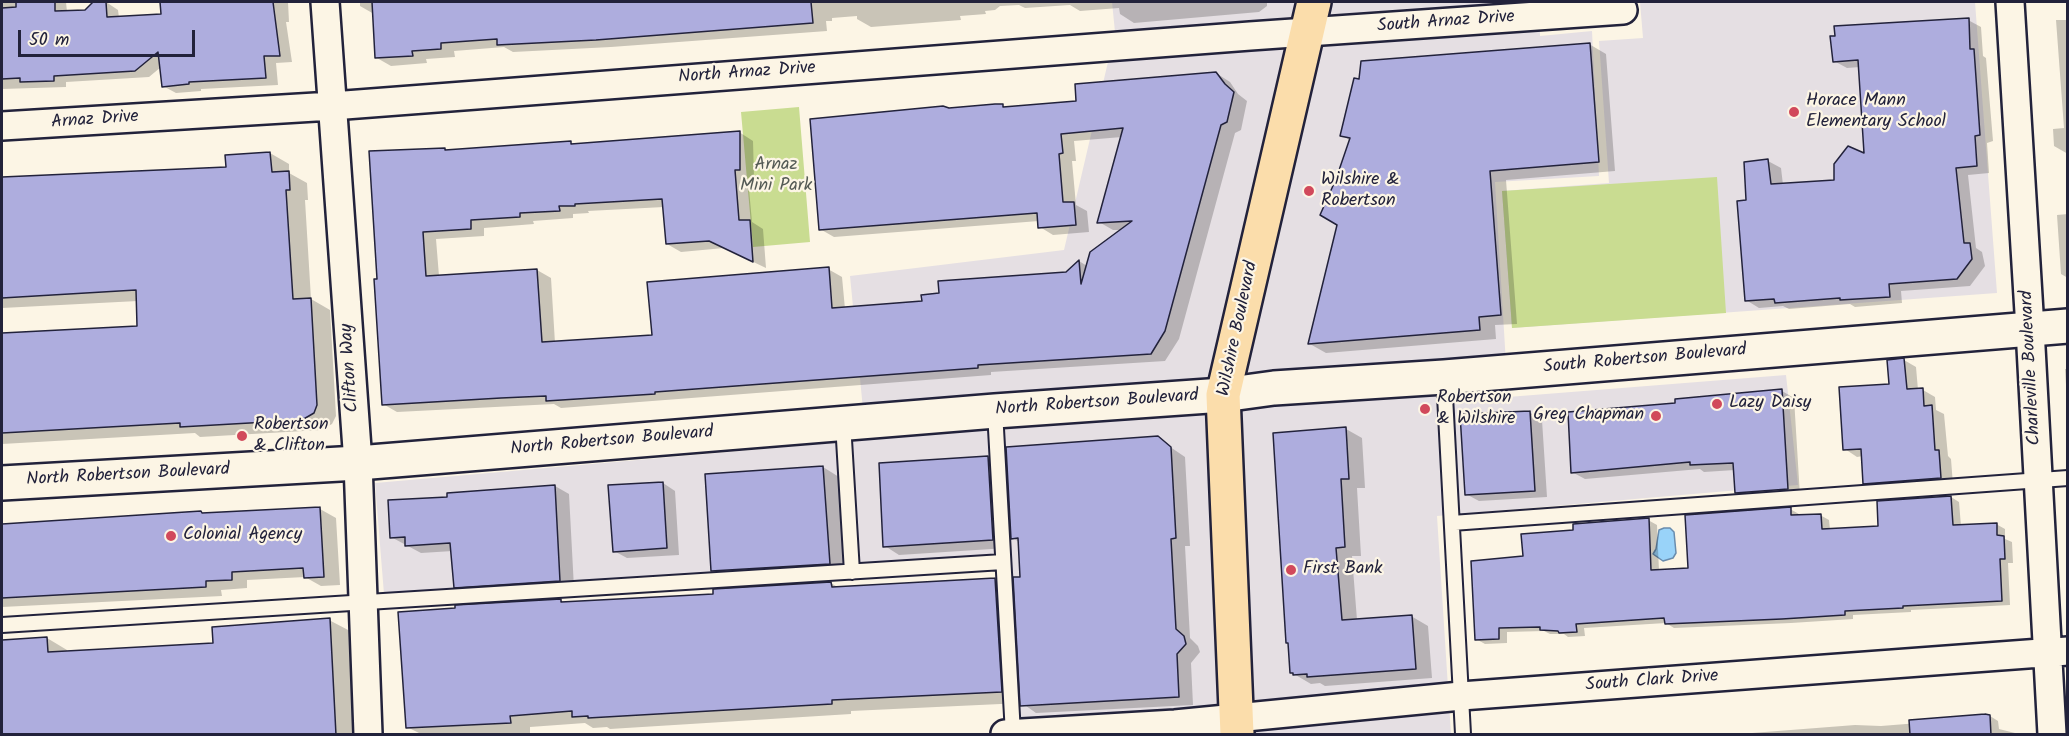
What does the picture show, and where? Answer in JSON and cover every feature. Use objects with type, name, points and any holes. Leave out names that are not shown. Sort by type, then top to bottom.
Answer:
[{"type":"main road","name":"Wilshire Boulevard","points":[[1236,726],[1223,395],[1310,17]]},
{"type":"main road","name":"South Robertson Boulevard","points":[[1223,395],[1274,388],[1444,377],[2067,326]]},
{"type":"main road","name":"North Robertson Boulevard","points":[[2,483],[358,463],[995,411],[1223,395]]},
{"type":"street","name":"Clifton Way","points":[[325,2],[358,463],[368,735]]},
{"type":"street","name":"Charleville Boulevard","points":[[2010,2],[2038,479],[2057,652],[2052,735]]},
{"type":"street","name":"South Arnaz Drive","points":[[1310,17],[1623,10]]},
{"type":"street","name":"North Arnaz Drive","points":[[188,115],[332,106],[1310,17]]},
{"type":"street","name":"Arnaz Drive","points":[[2,126],[188,115]]},
{"type":"street","name":"South Clark Drive","points":[[1005,735],[1174,724],[1236,726],[1461,696],[2057,652]]},
{"type":"lane","points":[[1444,377],[1463,735]]},
{"type":"lane","points":[[995,411],[1012,734]]},
{"type":"lane","points":[[843,423],[852,572]]},
{"type":"lane","points":[[1452,523],[2067,478]]},
{"type":"lane","points":[[2,625],[1003,562]]},
{"type":"shaded area","points":[[1112,2],[1539,2],[1540,36],[1592,31],[1599,176],[1495,182],[1508,397],[1786,375],[1798,485],[1437,516],[1451,734],[1006,734],[995,559],[384,594],[375,483],[866,440],[850,276],[1064,250],[1115,32]]},
{"type":"shaded area","name":"Horace Mann Elementary School","points":[[1640,2],[1975,2],[1997,293],[1512,328],[1502,191],[1609,183],[1599,41],[1643,38]]},
{"type":"green space","name":"Arnaz Mini Park","points":[[799,107],[810,242],[753,247],[741,112]]},
{"type":"green space","points":[[1717,177],[1726,313],[1512,328],[1502,191]]},
{"type":"water","points":[[1670,528],[1674,532],[1676,553],[1673,558],[1663,561],[1653,554],[1659,530]]},
{"type":"building","points":[[16,2],[55,2],[55,11],[85,10],[93,2],[106,2],[107,17],[161,14],[160,2],[273,2],[280,56],[264,56],[266,78],[189,82],[189,84],[162,87],[158,52],[135,71],[54,76],[54,81],[20,82],[20,78],[2,79],[2,8],[16,7]]},
{"type":"building","points":[[372,2],[811,2],[813,23],[596,40],[497,45],[497,39],[441,43],[441,49],[412,51],[413,56],[375,58]]},
{"type":"building","name":"Horace Mann Elementary School","points":[[1969,18],[1970,49],[1974,49],[1980,135],[1975,136],[1977,166],[1956,168],[1964,243],[1970,243],[1972,259],[1957,279],[1889,284],[1890,297],[1775,303],[1774,299],[1745,301],[1737,201],[1746,200],[1744,162],[1768,159],[1771,184],[1834,180],[1834,164],[1848,146],[1864,153],[1858,60],[1833,62],[1830,36],[1835,36],[1834,26]]},
{"type":"building","points":[[1590,43],[1599,162],[1490,171],[1501,315],[1479,317],[1480,330],[1308,344],[1337,225],[1320,215],[1336,179],[1350,138],[1340,136],[1354,78],[1359,79],[1361,61]]},
{"type":"building","points":[[1216,72],[1234,92],[1227,122],[1221,125],[1165,331],[1151,354],[978,365],[978,368],[655,392],[655,394],[546,401],[546,396],[382,405],[369,151],[445,148],[445,150],[571,141],[571,144],[740,131],[740,170],[735,170],[739,220],[750,220],[753,262],[709,241],[666,244],[662,199],[559,206],[560,211],[520,213],[520,217],[471,220],[471,229],[423,232],[426,276],[537,269],[542,342],[652,335],[647,282],[829,267],[832,308],[922,301],[921,295],[939,293],[938,281],[1066,272],[1079,260],[1081,284],[1090,252],[1132,221],[1097,223],[1123,128],[1061,134],[1063,153],[1059,154],[1063,202],[1074,202],[1076,225],[1038,228],[1037,213],[819,230],[810,119],[943,106],[949,108],[1003,104],[1003,107],[1076,101],[1075,84]]},
{"type":"building","points":[[270,152],[272,172],[289,171],[290,190],[286,190],[293,299],[311,298],[317,405],[314,413],[302,420],[180,427],[180,423],[2,433],[2,333],[137,326],[136,290],[2,298],[2,177],[226,167],[225,155]]},
{"type":"building","points":[[1904,358],[1907,389],[1923,388],[1924,406],[1932,405],[1935,450],[1939,450],[1941,478],[1863,484],[1861,449],[1843,450],[1839,387],[1889,384],[1887,360]]},
{"type":"building","points":[[1782,389],[1788,489],[1735,493],[1733,463],[1690,465],[1690,462],[1571,473],[1568,412],[1675,403],[1675,399]]},
{"type":"building","points":[[1530,411],[1535,491],[1465,495],[1460,414]]},
{"type":"building","points":[[1346,427],[1349,479],[1341,479],[1345,547],[1336,548],[1342,620],[1412,615],[1416,669],[1307,677],[1307,674],[1293,675],[1290,673],[1288,643],[1286,643],[1273,433]]},
{"type":"building","points":[[1158,436],[1171,447],[1176,538],[1171,539],[1176,629],[1184,636],[1186,644],[1177,654],[1179,697],[1020,706],[1013,577],[1020,577],[1018,538],[1011,539],[1006,447]]},
{"type":"building","points":[[988,456],[993,540],[883,547],[879,463]]},
{"type":"building","points":[[823,466],[830,564],[711,571],[705,474]]},
{"type":"building","points":[[663,482],[667,548],[613,552],[608,485]]},
{"type":"building","points":[[555,485],[560,581],[454,588],[450,543],[405,546],[405,537],[390,538],[388,500],[447,497],[447,493]]},
{"type":"building","points":[[1951,496],[1953,525],[1997,523],[1997,535],[2004,536],[2005,559],[2000,559],[2002,601],[1903,606],[1903,608],[1845,611],[1845,615],[1782,619],[1665,624],[1664,618],[1576,624],[1577,632],[1559,633],[1558,631],[1540,630],[1540,627],[1499,628],[1499,639],[1475,640],[1471,561],[1523,556],[1521,534],[1573,530],[1573,524],[1649,518],[1651,570],[1688,568],[1685,515],[1791,507],[1791,515],[1821,514],[1822,529],[1878,526],[1877,501]]},
{"type":"building","points":[[320,507],[324,577],[304,578],[303,568],[232,572],[232,580],[206,581],[206,587],[2,598],[2,524],[201,511],[202,513]]},
{"type":"building","points":[[995,578],[1002,692],[832,700],[832,704],[588,718],[588,716],[572,717],[572,711],[510,716],[511,723],[406,728],[398,612],[455,608],[455,605],[713,594],[713,589],[831,582],[832,587]]},
{"type":"building","points":[[330,618],[336,735],[2,735],[2,640],[47,637],[48,652],[213,643],[212,627]]},
{"type":"building","points":[[1990,715],[1991,735],[1910,735],[1909,720]]},
{"type":"place","name":"Horace Mann Elementary School","points":[[1794,112]]},
{"type":"place","name":"Wilshire & Robertson","points":[[1309,191]]},
{"type":"place","name":"Lazy Daisy","points":[[1717,404]]},
{"type":"place","name":"Robertson & Wilshire","points":[[1425,409]]},
{"type":"place","name":"Greg Chapman","points":[[1656,416]]},
{"type":"place","name":"Robertson & Clifton","points":[[242,436]]},
{"type":"place","name":"Colonial Agency","points":[[171,536]]},
{"type":"place","name":"First Bank","points":[[1291,570]]}]
